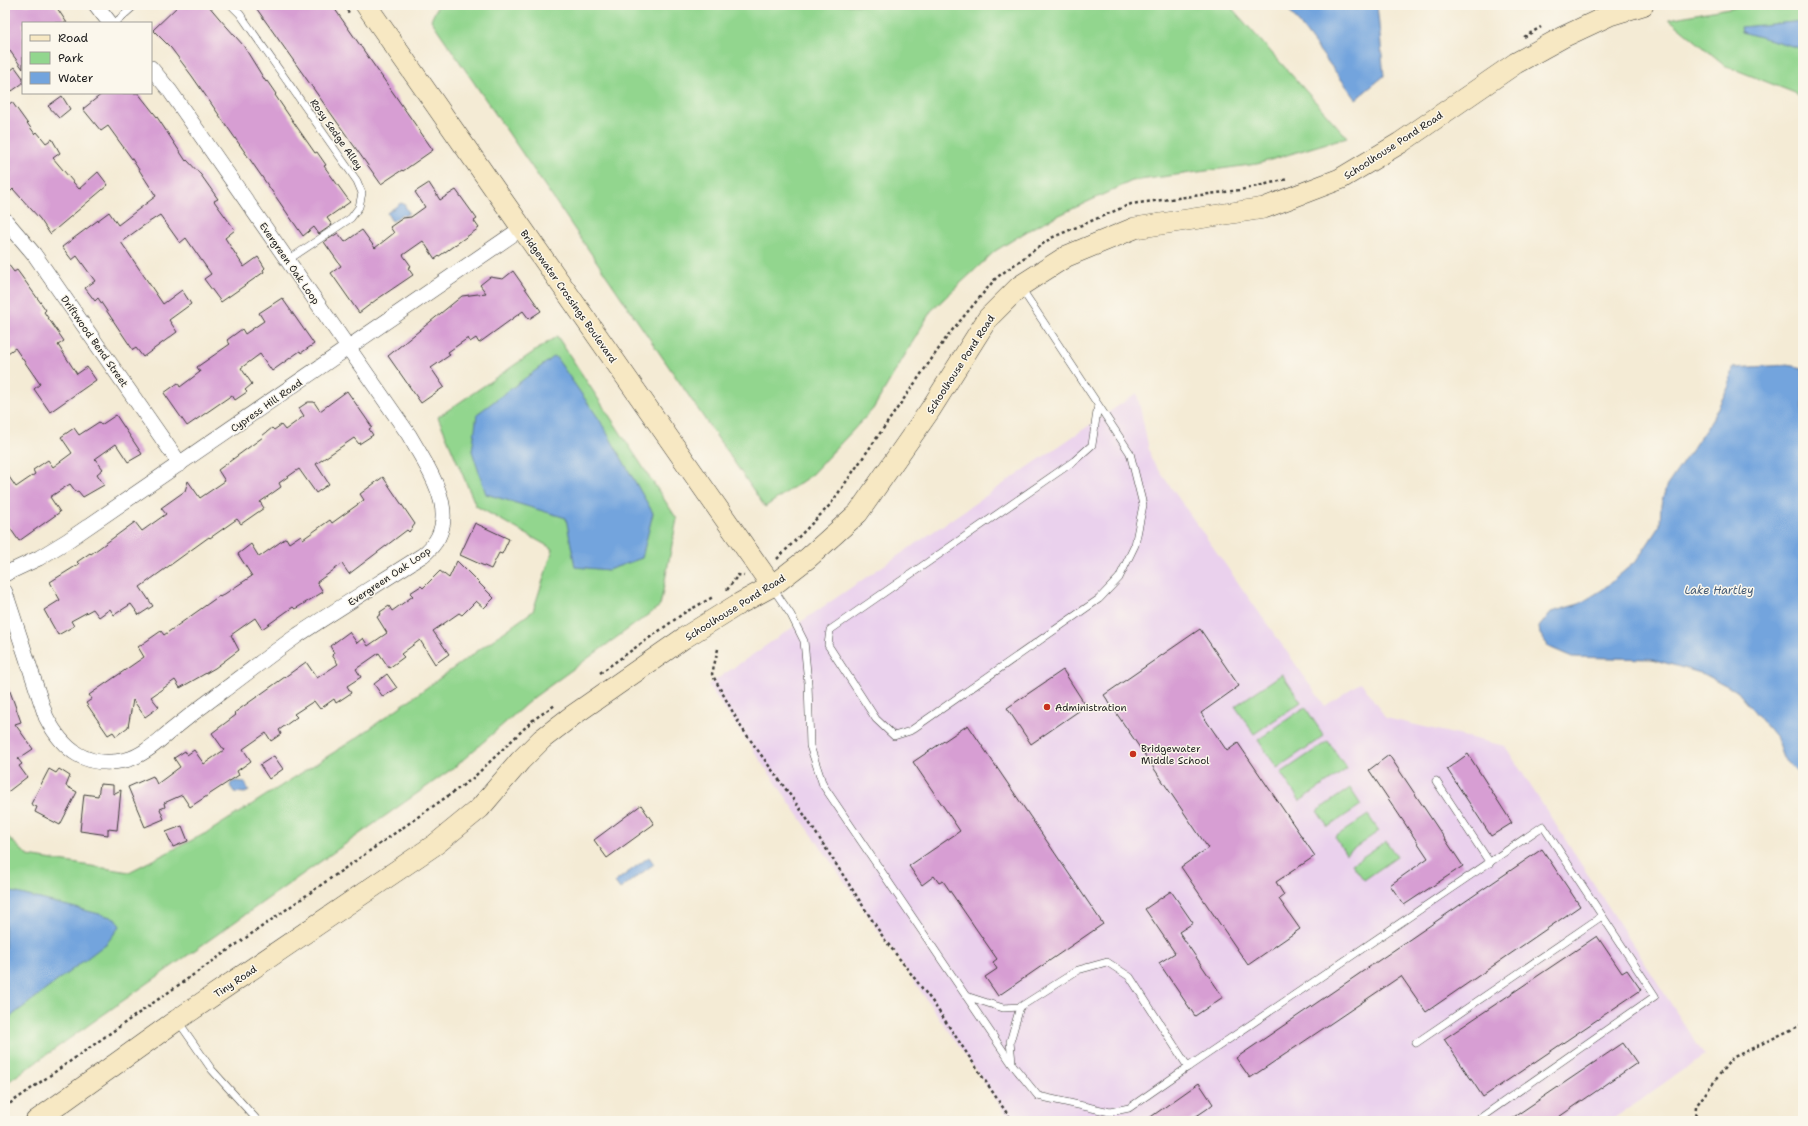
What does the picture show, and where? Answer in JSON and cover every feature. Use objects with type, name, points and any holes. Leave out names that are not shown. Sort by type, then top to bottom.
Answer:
[{"type":"street","points":[[96,5],[109,22]]},
{"type":"street","name":"Bridgewater Crossings Boulevard","points":[[366,5],[766,578]]},
{"type":"street","name":"Schoolhouse Pond Road","points":[[436,844],[480,808],[520,761],[542,739],[572,716],[684,638],[737,605],[766,578],[808,558],[858,513],[930,410],[988,318],[1020,286],[1066,256],[1135,228],[1264,208],[1340,179],[1400,143],[1523,60],[1563,37],[1610,16],[1642,5]]},
{"type":"street","name":"Evergreen Oak Loop","points":[[5,592],[46,717],[54,733],[63,744],[78,755],[94,760],[111,762],[128,760],[144,752],[219,694],[298,636],[423,555],[434,546],[442,532],[444,518],[443,504],[426,465],[409,435],[170,91],[152,69]]},
{"type":"street","name":"Driftwood Bend Street","points":[[5,220],[34,254],[180,464]]},
{"type":"street","name":"Cypress Hill Road","points":[[5,574],[39,558],[67,541],[522,228]]},
{"type":"street","name":"Tiny Road","points":[[36,1121],[177,1020],[436,844]]},
{"type":"lane","points":[[116,22],[135,5]]},
{"type":"lane","name":"Rosy Sedge Alley","points":[[231,5],[244,20],[357,181],[362,193],[359,207],[351,218],[288,260]]},
{"type":"lane","points":[[1020,286],[1130,453],[1143,505],[1135,545],[1119,578],[1092,604],[910,731],[894,736],[876,719],[828,645],[830,630],[1074,461],[1092,445],[1098,405]]},
{"type":"lane","points":[[766,578],[790,615],[804,641],[810,746],[823,785],[1012,1064],[1038,1096],[1110,1112],[1129,1108],[1543,826],[1655,996],[1476,1121]]},
{"type":"lane","points":[[1436,781],[1490,862]]},
{"type":"lane","points":[[1416,1043],[1602,916]]},
{"type":"lane","points":[[966,996],[1003,1008],[1020,1007],[1078,970],[1106,962],[1130,977],[1188,1067]]},
{"type":"lane","points":[[1012,1064],[1010,1042],[1020,1007]]},
{"type":"lane","points":[[177,1020],[212,1070],[258,1121]]},
{"type":"path","points":[[1524,37],[1544,26]]},
{"type":"path","points":[[721,593],[727,590],[738,574],[746,577],[766,578],[778,557],[830,505],[949,334],[996,278],[1051,238],[1131,204],[1240,190],[1294,177]]},
{"type":"path","points":[[596,676],[684,613],[715,596]]},
{"type":"path","points":[[718,649],[712,674],[741,727],[803,813],[885,940],[932,1001],[1012,1121]]},
{"type":"path","points":[[5,1107],[472,779],[533,720],[558,702]]},
{"type":"path","points":[[1695,1121],[1696,1106],[1732,1058],[1803,1024]]},
{"type":"shaded area","name":"Bridgewater Middle School","points":[[1137,393],[1151,459],[1325,706],[1361,682],[1386,718],[1505,746],[1704,1055],[1610,1121],[1011,1121],[708,685]]},
{"type":"green space","points":[[438,5],[1229,5],[1347,137],[1257,164],[1132,181],[1034,227],[995,251],[931,311],[873,409],[810,476],[765,507],[431,20]]},
{"type":"green space","points":[[1745,5],[1803,5],[1803,102],[1795,93],[1726,66],[1669,19]]},
{"type":"green space","points":[[557,336],[677,519],[660,606],[533,698],[456,766],[5,1084],[5,834],[28,856],[129,872],[210,831],[358,737],[533,611],[553,549],[476,506],[438,417]]},
{"type":"green space","points":[[1282,674],[1301,702],[1254,734],[1235,706]]},
{"type":"green space","points":[[1305,707],[1324,736],[1277,768],[1258,740]]},
{"type":"green space","points":[[1328,741],[1347,769],[1300,801],[1281,773]]},
{"type":"green space","points":[[1350,788],[1361,805],[1328,827],[1317,811]]},
{"type":"green space","points":[[1368,815],[1379,831],[1346,854],[1335,837]]},
{"type":"green space","points":[[1386,841],[1397,857],[1364,880],[1352,864]]},
{"type":"water","points":[[1285,5],[1377,5],[1384,76],[1356,99]]},
{"type":"water","points":[[1803,21],[1803,49],[1742,32],[1741,27]]},
{"type":"water","points":[[401,203],[404,204],[409,213],[404,216],[402,214],[393,221],[391,220],[387,213]]},
{"type":"water","points":[[555,356],[599,419],[653,513],[642,558],[608,570],[575,567],[566,518],[486,494],[472,451],[477,414]]},
{"type":"water","name":"Lake Hartley","points":[[1787,365],[1803,368],[1803,777],[1783,758],[1775,736],[1737,691],[1704,674],[1652,659],[1572,657],[1549,647],[1540,634],[1539,627],[1551,612],[1579,604],[1602,590],[1637,560],[1660,525],[1661,505],[1666,487],[1710,423],[1729,386],[1732,368]]},
{"type":"water","points":[[236,781],[245,782],[249,791],[245,793],[234,792],[230,786],[231,783]]},
{"type":"water","points":[[649,857],[654,864],[620,889],[615,882]]},
{"type":"water","points":[[5,890],[115,918],[120,926],[107,943],[5,1021]]},
{"type":"building","points":[[5,5],[55,5],[66,22],[22,22],[22,68],[5,44]]},
{"type":"building","points":[[179,5],[208,5],[243,45],[266,82],[267,81],[276,94],[275,95],[315,153],[317,152],[326,165],[324,166],[350,202],[327,218],[332,225],[319,234],[314,227],[303,236],[192,76],[171,48],[153,30]]},
{"type":"building","points":[[254,5],[332,5],[433,150],[381,184]]},
{"type":"building","points":[[15,67],[22,77],[22,84],[12,91],[5,80],[5,75]]},
{"type":"building","points":[[102,94],[139,94],[157,117],[186,161],[187,160],[201,175],[218,199],[214,201],[235,230],[225,238],[244,267],[258,257],[265,268],[263,270],[264,272],[221,302],[204,279],[211,274],[186,238],[180,243],[160,215],[121,242],[163,304],[182,290],[191,304],[169,320],[177,332],[143,357],[136,348],[133,350],[98,298],[95,301],[85,288],[95,281],[77,256],[72,260],[62,247],[109,212],[118,225],[156,196],[108,126],[101,131],[83,109]]},
{"type":"building","points":[[62,96],[70,109],[59,118],[48,106]]},
{"type":"building","points":[[12,102],[35,134],[37,132],[46,143],[52,139],[60,153],[53,158],[79,189],[98,172],[108,185],[50,234],[40,219],[13,189],[10,192],[5,186],[5,176],[10,172],[5,165],[5,107]]},
{"type":"building","points":[[429,183],[440,200],[456,190],[477,219],[474,221],[479,228],[435,259],[423,241],[403,255],[411,266],[408,268],[413,275],[359,313],[331,273],[341,266],[324,242],[338,233],[345,242],[362,230],[375,248],[394,233],[390,227],[403,218],[411,217],[425,207],[415,192]]},
{"type":"building","points":[[5,260],[14,272],[17,270],[46,310],[44,312],[64,341],[58,345],[77,374],[87,367],[96,380],[50,412],[34,389],[40,384],[15,348],[5,355]]},
{"type":"building","points":[[513,271],[541,311],[529,319],[523,311],[479,343],[476,338],[470,342],[468,338],[448,352],[450,355],[431,368],[444,387],[421,403],[388,356],[462,296],[486,293],[480,285],[490,277],[503,279]]},
{"type":"building","points":[[282,298],[314,344],[301,353],[300,351],[272,371],[260,354],[241,368],[252,384],[245,390],[247,392],[235,400],[232,395],[187,426],[164,393],[178,383],[180,387],[200,372],[197,367],[230,344],[227,340],[242,329],[245,334],[264,321],[259,313]]},
{"type":"building","points":[[347,391],[372,427],[369,429],[373,435],[359,444],[354,438],[316,464],[329,484],[316,493],[299,469],[279,483],[281,487],[260,502],[264,508],[241,524],[237,519],[210,538],[209,537],[140,587],[153,606],[139,615],[131,604],[114,615],[110,609],[99,617],[93,609],[71,621],[74,626],[58,635],[44,610],[60,600],[50,582],[79,564],[77,562],[90,553],[91,554],[135,522],[142,531],[166,514],[161,508],[185,491],[188,481],[200,498],[225,481],[218,470],[263,437],[262,436],[272,428],[274,430],[281,425],[285,430],[304,416],[299,408],[308,402],[314,402],[320,411]]},
{"type":"building","points":[[116,415],[142,454],[128,462],[116,444],[95,459],[103,469],[97,474],[104,485],[83,497],[78,491],[76,492],[70,484],[50,497],[60,512],[19,541],[5,521],[5,471],[16,487],[35,474],[33,470],[48,460],[53,467],[72,453],[61,437],[74,428],[79,435],[99,422],[101,425]]},
{"type":"building","points":[[383,477],[415,524],[409,532],[407,530],[349,574],[342,564],[317,582],[323,592],[295,609],[293,607],[262,629],[255,618],[231,635],[239,650],[215,668],[180,688],[175,680],[151,697],[159,707],[145,717],[133,700],[128,727],[116,736],[113,732],[108,735],[86,703],[92,699],[89,695],[144,657],[138,647],[161,631],[164,635],[219,596],[220,597],[252,576],[238,554],[251,544],[259,557],[286,538],[289,543],[301,535],[303,539],[330,520],[332,523],[364,500],[360,494]]},
{"type":"building","points":[[475,523],[509,539],[502,554],[499,553],[491,569],[460,555]]},
{"type":"building","points":[[457,561],[494,598],[484,608],[476,601],[462,615],[459,613],[433,631],[449,654],[435,664],[420,640],[401,654],[404,657],[389,668],[379,653],[356,669],[361,677],[347,686],[351,693],[336,703],[334,699],[320,709],[314,701],[294,714],[297,717],[279,730],[281,734],[271,741],[266,733],[243,749],[251,761],[237,771],[239,775],[190,807],[182,795],[164,803],[165,807],[160,809],[164,819],[145,827],[128,787],[153,776],[157,784],[180,767],[174,758],[185,751],[187,755],[194,750],[204,764],[224,750],[212,733],[236,715],[234,713],[306,662],[317,678],[338,664],[332,655],[334,653],[330,646],[349,632],[357,643],[363,638],[368,646],[387,633],[377,617],[381,614],[380,612],[389,606],[392,611],[413,596],[410,593],[421,586],[423,588],[440,571],[449,578]]},
{"type":"building","points":[[1200,629],[1239,686],[1201,713],[1227,751],[1238,743],[1315,856],[1276,882],[1284,895],[1279,899],[1300,929],[1248,965],[1181,867],[1208,848],[1104,695]]},
{"type":"building","name":"Administration","points":[[1063,670],[1086,706],[1031,744],[1007,708]]},
{"type":"building","points":[[387,674],[397,688],[383,697],[374,684]]},
{"type":"building","points":[[7,683],[21,722],[15,724],[33,749],[18,759],[22,764],[19,766],[27,777],[5,794],[5,684]]},
{"type":"building","points":[[968,725],[1103,924],[998,996],[985,977],[997,969],[993,962],[997,959],[943,881],[939,883],[934,876],[922,885],[909,866],[960,831],[913,762]]},
{"type":"building","points":[[1468,754],[1512,823],[1491,836],[1447,769]]},
{"type":"building","points":[[1389,755],[1463,866],[1404,905],[1390,885],[1428,858],[1369,770]]},
{"type":"building","points":[[274,756],[283,769],[269,779],[260,765]]},
{"type":"building","points":[[49,769],[56,773],[59,769],[70,776],[66,786],[77,792],[60,825],[35,812],[37,807],[31,804]]},
{"type":"building","points":[[100,784],[113,785],[113,794],[121,790],[117,830],[108,829],[108,835],[80,831],[84,794],[98,796]]},
{"type":"building","points":[[641,805],[654,824],[607,858],[594,840]]},
{"type":"building","points":[[182,826],[188,841],[173,847],[166,832]]},
{"type":"building","points":[[1542,849],[1580,906],[1426,1012],[1401,976],[1250,1078],[1236,1058]]},
{"type":"building","points":[[1171,891],[1193,923],[1179,932],[1223,997],[1195,1016],[1159,963],[1175,953],[1145,909]]},
{"type":"building","points":[[1597,936],[1622,973],[1627,970],[1641,990],[1483,1097],[1444,1039]]},
{"type":"building","points":[[1623,1043],[1637,1063],[1553,1121],[1508,1121]]},
{"type":"building","points":[[1199,1083],[1213,1104],[1207,1109],[1189,1121],[1145,1121]]},
{"type":"place","name":"Administration","points":[[1047,707]]},
{"type":"place","name":"Bridgewater Middle School","points":[[1133,754]]}]
